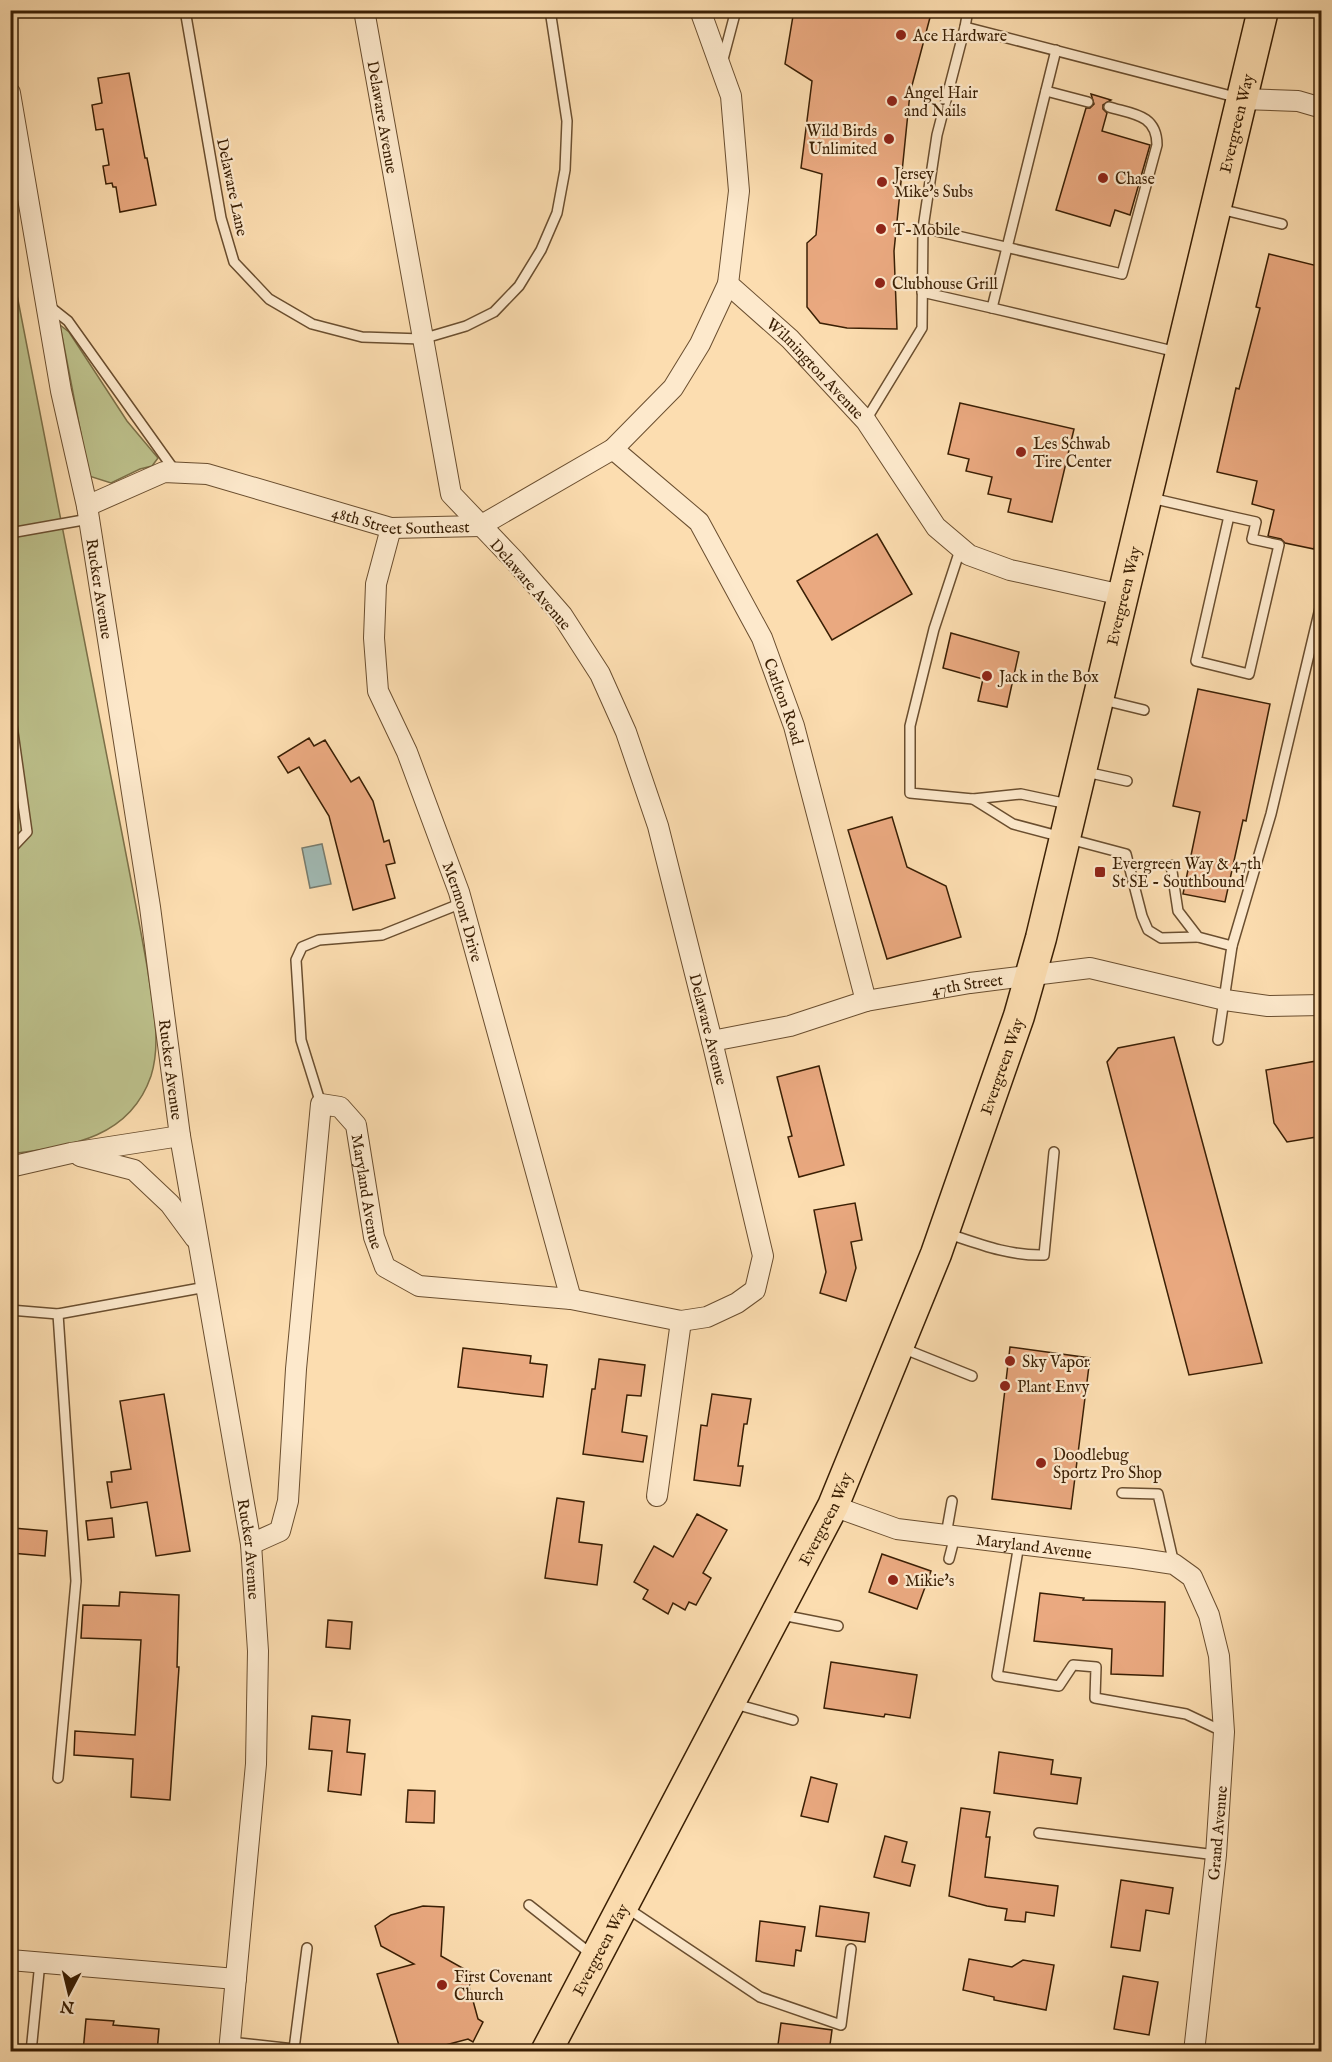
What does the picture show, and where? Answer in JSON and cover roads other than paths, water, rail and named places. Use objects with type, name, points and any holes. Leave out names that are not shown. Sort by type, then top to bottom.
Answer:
[{"type":"main road","name":"Evergreen Way","points":[[546,2052],[833,1506],[944,1232],[1019,1016],[1030,976],[1263,10]]},
{"type":"street","name":"Delaware Avenue","points":[[364,10],[451,494],[515,561],[561,615],[600,674],[626,732],[658,826],[763,1256]]},
{"type":"street","points":[[700,10],[731,96],[739,190],[728,284]]},
{"type":"street","name":"Rucker Avenue","points":[[10,93],[61,391],[88,513],[150,907],[180,1136],[251,1544],[258,1651],[256,1764],[230,2047]]},
{"type":"street","points":[[1241,99],[1298,101],[1322,108]]},
{"type":"street","name":"Wilmington Avenue","points":[[728,284],[790,339],[866,421],[936,527],[969,555],[1011,570],[1122,595]]},
{"type":"street","name":"48th Street Southeast","points":[[88,513],[165,472],[207,474],[391,528],[480,526],[613,449],[673,388],[700,344],[728,284]]},
{"type":"street","name":"Carlton Road","points":[[613,449],[699,522],[762,638],[794,726],[866,1002]]},
{"type":"street","name":"Mermont Drive","points":[[391,528],[376,584],[374,638],[378,691],[407,752],[462,903],[571,1299]]},
{"type":"street","name":"47th Street","points":[[712,1041],[790,1026],[866,1002],[970,983],[1090,968],[1225,1000],[1268,1006],[1322,1005]]},
{"type":"street","points":[[251,1544],[280,1531],[288,1501],[296,1369],[321,1104]]},
{"type":"street","name":"Maryland Avenue","points":[[321,1104],[340,1107],[356,1125],[374,1237],[385,1267],[419,1286],[571,1299],[681,1321],[707,1317],[737,1303],[754,1290],[763,1256]]},
{"type":"street","points":[[10,1167],[71,1153],[180,1136]]},
{"type":"street","points":[[71,1153],[134,1170],[170,1204],[198,1242]]},
{"type":"street","points":[[657,1496],[681,1321]]},
{"type":"street","name":"Maryland Avenue","points":[[833,1506],[897,1529],[1174,1564]]},
{"type":"street","name":"Grand Avenue","points":[[1174,1564],[1192,1577],[1209,1615],[1219,1656],[1224,1732],[1216,1855],[1194,2052]]},
{"type":"street","points":[[10,1960],[236,1979]]},
{"type":"lane","name":"Delaware Lane","points":[[185,10],[221,218],[234,262],[269,299],[312,324],[362,337],[422,339],[466,326],[494,312],[519,286],[541,250],[557,213],[565,170],[567,121],[550,10]]},
{"type":"lane","points":[[721,68],[736,10]]},
{"type":"lane","points":[[866,421],[922,328],[923,228],[937,135],[968,10]]},
{"type":"lane","points":[[965,27],[1241,99]]},
{"type":"lane","points":[[992,308],[1056,50]]},
{"type":"lane","points":[[1046,91],[1088,102]]},
{"type":"lane","points":[[923,228],[1122,274],[1157,145],[1157,137],[1151,122],[1145,117],[1109,107]]},
{"type":"lane","points":[[1215,207],[1282,224]]},
{"type":"lane","points":[[922,292],[1180,353]]},
{"type":"lane","points":[[46,303],[68,321],[177,473]]},
{"type":"lane","points":[[1146,497],[1256,522],[1252,539],[1279,545],[1249,674],[1196,661],[1229,516]]},
{"type":"lane","points":[[10,533],[88,513]]},
{"type":"lane","points":[[961,547],[934,629],[910,726],[910,793],[974,799],[1021,794],[1072,804]]},
{"type":"lane","points":[[1218,1040],[1232,946],[1271,814],[1322,600]]},
{"type":"lane","points":[[1098,698],[1144,710]]},
{"type":"lane","points":[[10,711],[27,832],[10,850]]},
{"type":"lane","points":[[1080,771],[1127,782]]},
{"type":"lane","points":[[974,799],[1013,825],[1126,854],[1142,916],[1148,930],[1161,938],[1198,937],[1232,946]]},
{"type":"lane","points":[[1171,865],[1178,911],[1198,937]]},
{"type":"lane","points":[[321,1104],[301,1040],[296,960],[302,947],[319,940],[382,935],[462,903]]},
{"type":"lane","points":[[944,1232],[1000,1251],[1024,1256],[1044,1255],[1054,1152]]},
{"type":"lane","points":[[10,1310],[58,1314],[206,1287]]},
{"type":"lane","points":[[58,1314],[76,1581],[58,1778]]},
{"type":"lane","points":[[899,1346],[972,1376]]},
{"type":"lane","points":[[1122,1493],[1158,1494],[1174,1564]]},
{"type":"lane","points":[[949,1559],[952,1501]]},
{"type":"lane","points":[[1019,1544],[997,1676],[1059,1686],[1073,1665],[1095,1667],[1095,1698],[1186,1714],[1224,1732]]},
{"type":"lane","points":[[777,1614],[838,1626]]},
{"type":"lane","points":[[730,1702],[793,1720]]},
{"type":"lane","points":[[1039,1833],[1216,1855]]},
{"type":"lane","points":[[529,1905],[595,1958]]},
{"type":"lane","points":[[622,1905],[760,1997],[841,2025],[851,1949]]},
{"type":"lane","points":[[230,2047],[294,2049],[307,1948]]},
{"type":"lane","points":[[31,2052],[40,1962]]},
{"type":"lane","points":[[1056,2050],[1067,2052]]},
{"type":"water","points":[[322,844],[331,884],[310,888],[302,848]]},
{"type":"place","name":"Ace Hardware","points":[[901,35]]},
{"type":"place","name":"Angel Hair and Nails","points":[[892,101]]},
{"type":"place","name":"Wild Birds Unlimited","points":[[889,139]]},
{"type":"place","name":"Chase","points":[[1103,178]]},
{"type":"place","name":"Jersey Mike's Subs","points":[[882,182]]},
{"type":"place","name":"T-Mobile","points":[[881,229]]},
{"type":"place","name":"Clubhouse Grill","points":[[880,283]]},
{"type":"place","name":"Les Schwab Tire Center","points":[[1021,452]]},
{"type":"place","name":"Jack in the Box","points":[[987,676]]},
{"type":"place","name":"Evergreen Way & 47th St SE - Southbound","points":[[1100,872]]},
{"type":"place","name":"Sky Vapor","points":[[1010,1361]]},
{"type":"place","name":"Plant Envy","points":[[1005,1386]]},
{"type":"place","name":"Doodlebug Sportz Pro Shop","points":[[1041,1463]]},
{"type":"place","name":"Mikie's","points":[[893,1580]]},
{"type":"place","name":"First Covenant Church","points":[[442,1985]]}]
